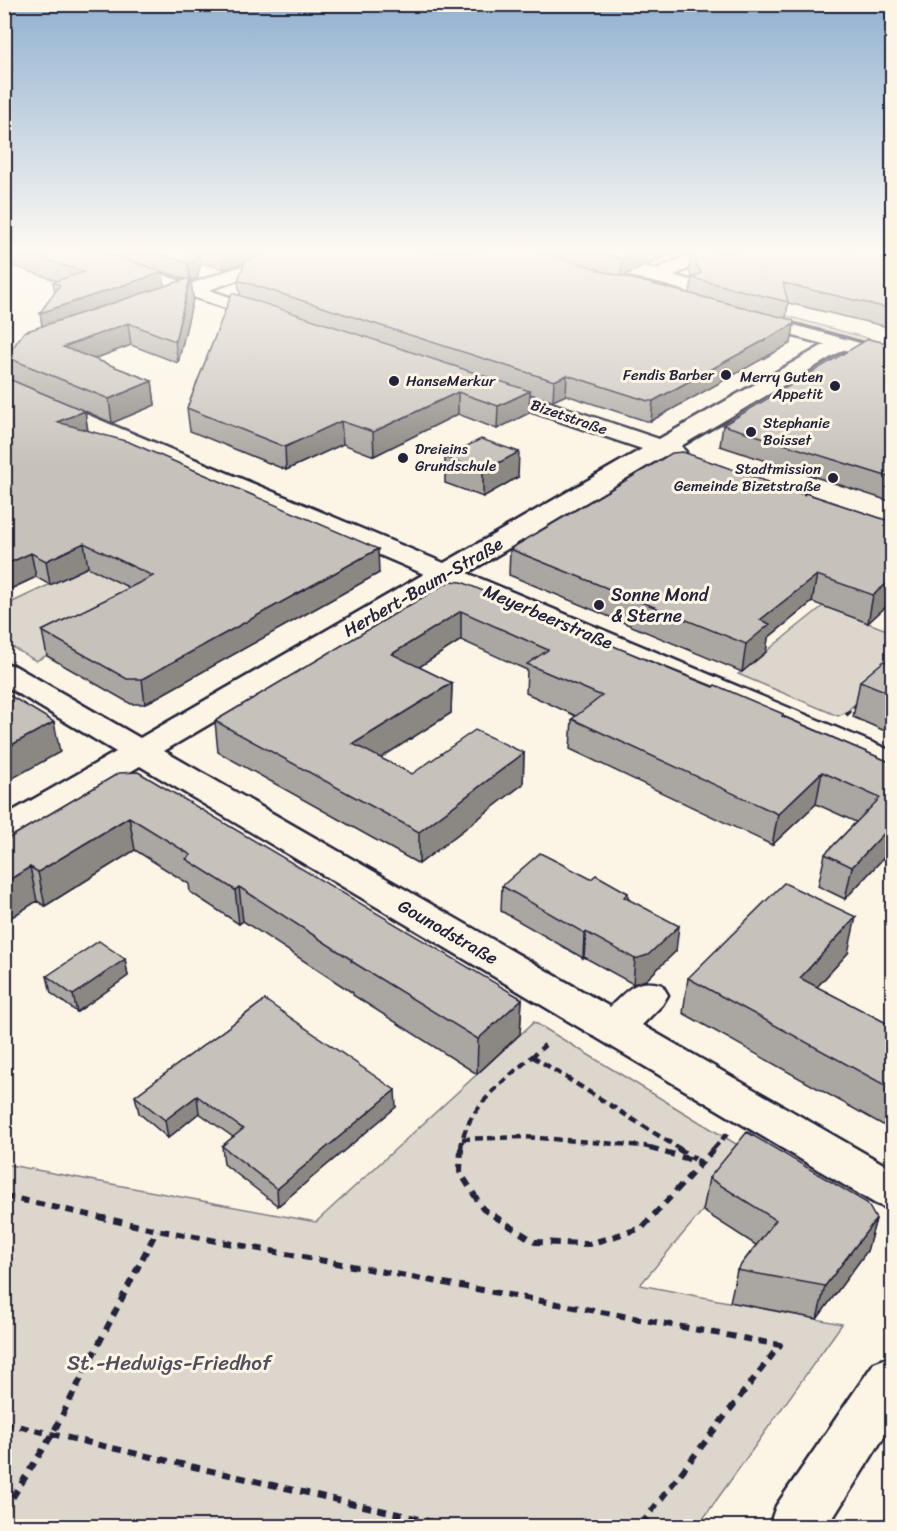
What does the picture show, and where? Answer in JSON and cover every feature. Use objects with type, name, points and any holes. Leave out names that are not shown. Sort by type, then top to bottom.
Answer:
[{"type":"street","points":[[762,322],[892,357]]},
{"type":"street","points":[[820,322],[892,342]]},
{"type":"street","name":"Herbert-Baum-Straße","points":[[4,831],[842,343]]},
{"type":"street","name":"Bizetstraße","points":[[469,383],[694,459]]},
{"type":"street","name":"Meyerbeerstraße","points":[[4,386],[892,763]]},
{"type":"street","name":"Gounodstraße","points":[[4,672],[892,1191]]},
{"type":"street","points":[[614,1029],[648,995]]},
{"type":"street","points":[[796,1527],[892,1380]]},
{"type":"path","points":[[838,721],[866,699]]},
{"type":"path","points":[[545,1045],[476,1108],[462,1139],[460,1172],[483,1209],[535,1242],[589,1244],[642,1228],[729,1132]]},
{"type":"path","points":[[532,1056],[700,1162]]},
{"type":"path","points":[[462,1139],[525,1137],[633,1145],[700,1162]]},
{"type":"path","points":[[4,1196],[157,1230],[780,1345],[640,1527]]},
{"type":"path","points":[[4,1511],[52,1435],[157,1230]]},
{"type":"path","points":[[4,1423],[450,1527]]},
{"type":"green space","points":[[778,322],[810,322],[892,345],[892,353]]},
{"type":"green space","points":[[108,557],[156,600],[36,661],[5,643],[4,606]]},
{"type":"green space","points":[[823,606],[892,632],[892,670],[845,713],[838,716],[738,674]]},
{"type":"green space","name":"St.-Hedwigs-Friedhof","points":[[534,1022],[751,1153],[640,1285],[842,1324],[698,1526],[5,1526],[4,1164],[316,1222]]},
{"type":"building","points":[[53,322],[179,322],[175,341],[128,323],[63,347],[152,381],[109,399],[6,357],[24,332]]},
{"type":"building","points":[[220,322],[322,322],[530,391],[498,406],[458,392],[373,432],[341,421],[285,447],[187,408]]},
{"type":"building","points":[[371,322],[794,324],[653,401],[567,375],[554,381]]},
{"type":"building","points":[[868,339],[892,344],[892,478],[723,425]]},
{"type":"building","points":[[4,377],[85,411],[57,422],[129,442],[378,549],[142,679],[127,679],[42,631],[153,576],[84,543],[46,561],[31,553],[4,565]]},
{"type":"building","points":[[481,439],[519,452],[483,471],[445,457]]},
{"type":"building","points":[[683,452],[805,495],[802,492],[892,522],[892,579],[873,595],[817,575],[760,620],[770,624],[746,644],[510,549],[672,453]]},
{"type":"building","points":[[450,581],[462,582],[649,661],[713,687],[715,685],[892,763],[892,825],[852,867],[825,854],[880,798],[822,772],[778,814],[572,719],[602,696],[527,664],[548,650],[461,611],[392,654],[452,683],[353,744],[412,774],[475,730],[524,753],[419,832],[215,721]]},
{"type":"building","points":[[884,661],[892,664],[892,694],[860,681]]},
{"type":"building","points":[[4,692],[54,722],[4,749]]},
{"type":"building","points":[[138,772],[522,999],[478,1039],[351,961],[239,887],[235,890],[186,859],[191,855],[129,817],[38,872],[30,867],[4,883],[4,841],[119,773]]},
{"type":"building","points":[[540,853],[591,879],[596,875],[628,893],[624,897],[679,926],[648,955],[635,959],[584,933],[502,886]]},
{"type":"building","points":[[784,883],[856,917],[800,978],[892,1026],[892,1089],[688,978]]},
{"type":"building","points":[[99,941],[125,959],[73,995],[47,976]]},
{"type":"building","points":[[265,1000],[395,1090],[277,1189],[222,1146],[243,1129],[197,1096],[165,1120],[135,1096]]},
{"type":"building","points":[[747,1132],[867,1203],[876,1219],[825,1286],[737,1270],[776,1220],[709,1178]]},
{"type":"tram line","points":[[787,322],[892,351]]},
{"type":"place","name":"Fendis Barber","points":[[726,375]]},
{"type":"place","name":"HanseMerkur","points":[[394,381]]},
{"type":"place","name":"Merry Guten Appetit","points":[[835,386]]},
{"type":"place","name":"Stephanie Boisset","points":[[751,432]]},
{"type":"place","name":"Dreieins Grundschule","points":[[403,458]]},
{"type":"place","name":"Stadtmission Gemeinde Bizetstraße","points":[[833,478]]},
{"type":"place","name":"Sonne Mond & Sterne","points":[[599,605]]}]
